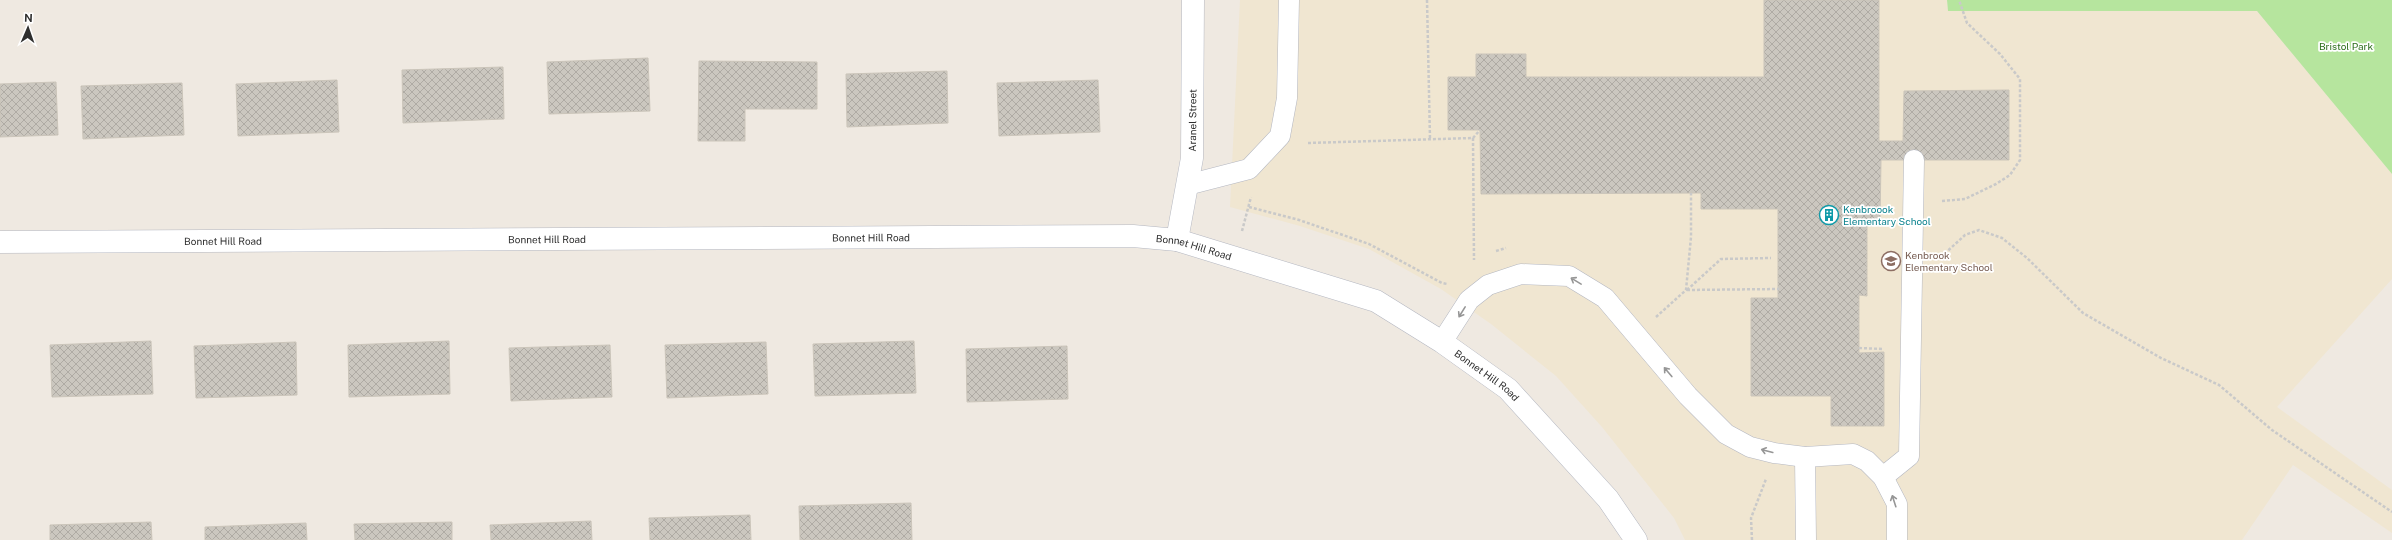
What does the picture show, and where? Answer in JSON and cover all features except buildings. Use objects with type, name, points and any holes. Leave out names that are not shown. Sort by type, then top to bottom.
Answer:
[{"type":"street","name":"Aranel Street","points":[[1177,240],[1192,158],[1193,0]]},
{"type":"street","name":"Bonnet Hill Road","points":[[0,242],[1133,236],[1177,240],[1235,256],[1376,301],[1442,342],[1508,389],[1608,499],[1636,540]]},
{"type":"lane","points":[[1187,185],[1249,169],[1280,136],[1287,98],[1289,0]]},
{"type":"lane","points":[[1884,477],[1909,456],[1914,160]]},
{"type":"lane","points":[[1442,342],[1470,300],[1488,285],[1521,274],[1569,276],[1605,298],[1688,396],[1726,434],[1750,447],[1774,453],[1805,457],[1853,454],[1867,461],[1884,477],[1896,504],[1897,540]]},
{"type":"lane","points":[[1805,457],[1806,540]]},
{"type":"path","points":[[1427,0],[1430,139]]},
{"type":"path","points":[[1937,201],[1965,199],[1996,184],[2010,176],[2020,160],[2020,79],[2000,54],[1967,23],[1959,0]]},
{"type":"path","points":[[1474,260],[1473,138],[1480,130]]},
{"type":"path","points":[[1303,147],[1309,142],[1473,138]]},
{"type":"path","points":[[1686,290],[1691,237],[1691,193]]},
{"type":"path","points":[[1235,256],[1252,194]]},
{"type":"path","points":[[1249,207],[1299,220],[1369,244],[1442,283],[1450,284]]},
{"type":"path","points":[[1936,262],[1965,235],[1979,230],[2002,238],[2026,258],[2084,313],[2161,358],[2219,385],[2272,430],[2392,512]]},
{"type":"path","points":[[1495,251],[1509,248]]},
{"type":"path","points":[[1469,265],[1474,260],[1481,257]]},
{"type":"path","points":[[1635,333],[1655,318],[1721,259],[1771,258]]},
{"type":"path","points":[[1686,290],[1778,289]]},
{"type":"path","points":[[1651,314],[1655,318]]},
{"type":"path","points":[[1859,348],[1889,349]]},
{"type":"path","points":[[1752,540],[1751,518],[1774,453]]},
{"type":"shaded area","name":"Kenbrook Elementary School","points":[[1240,0],[1947,0],[1948,11],[2257,11],[2392,174],[2392,279],[2277,407],[2392,490],[2392,533],[2293,465],[2242,540],[1685,540],[1674,518],[1602,427],[1556,376],[1491,324],[1441,289],[1369,249],[1300,226],[1230,207]]},
{"type":"green space","name":"Bristol Park","points":[[1947,0],[2392,0],[2392,174],[2257,11],[1948,11]]},
{"type":"place","name":"Kenbroook Elementary School","points":[[1829,215]]},
{"type":"place","name":"Kenbrook Elementary School","points":[[1891,261]]}]
